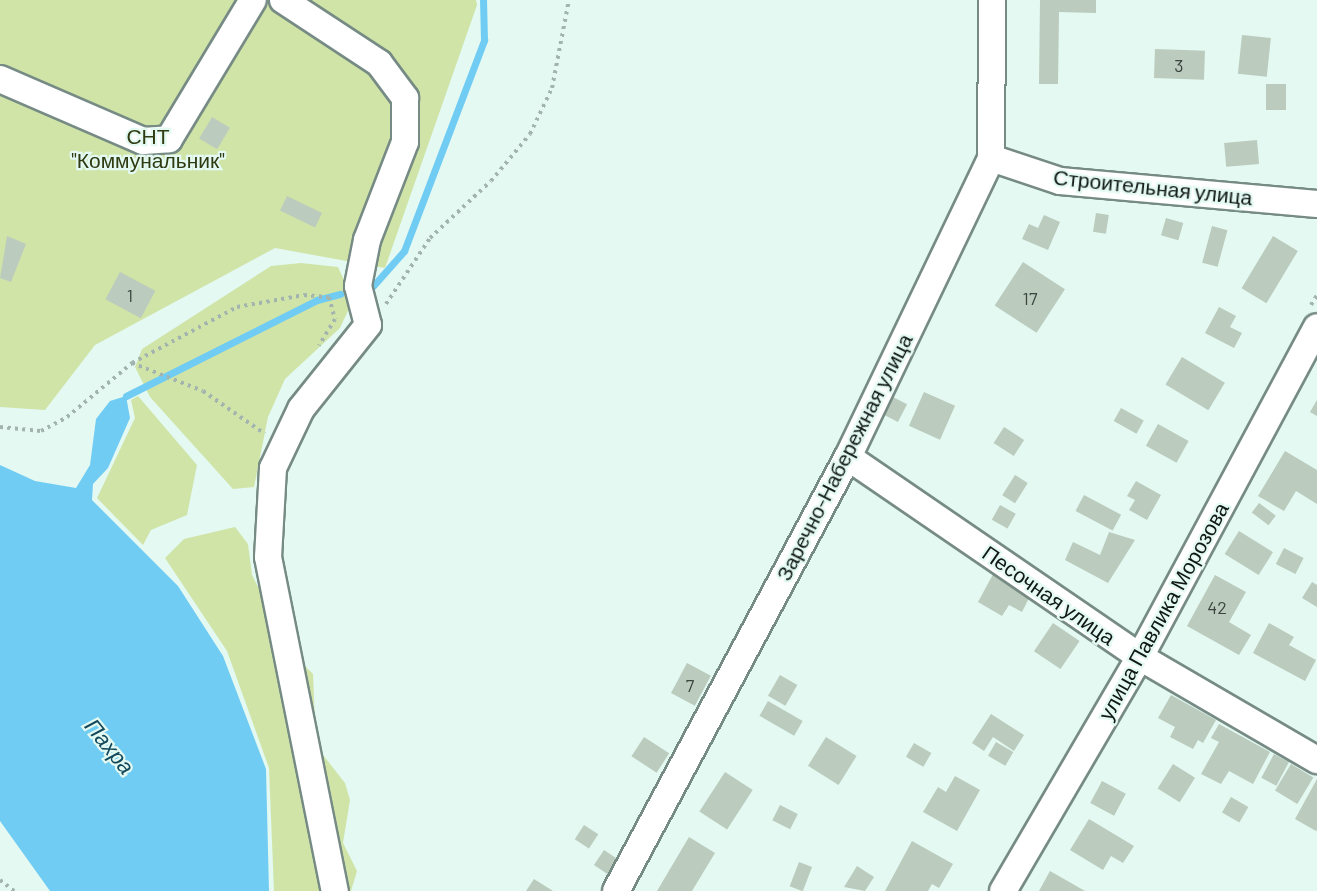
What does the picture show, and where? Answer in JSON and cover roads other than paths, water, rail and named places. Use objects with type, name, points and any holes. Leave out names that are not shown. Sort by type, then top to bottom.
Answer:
[{"type":"street","points":[[0,79],[143,141],[169,139],[253,0]]},
{"type":"street","points":[[283,0],[379,63],[405,98],[405,142],[367,240],[358,286],[368,325],[277,449],[268,557],[335,891]]},
{"type":"street","name":"Заречно-Набережная улица","points":[[616,891],[848,457],[992,158],[992,0]]},
{"type":"street","name":"Строительная улица","points":[[992,158],[1060,181],[1317,204]]},
{"type":"street","name":"улица Павлика Морозова","points":[[1003,891],[1140,657],[1317,327]]},
{"type":"street","name":"Песочная улица","points":[[848,457],[1140,657],[1317,760]]},
{"type":"water","name":"Пахра","points":[[126,396],[130,418],[108,468],[93,484],[92,500],[178,586],[223,656],[266,769],[269,891],[50,891],[0,821],[0,465],[35,481],[76,488],[90,465],[96,419],[110,401]]},
{"type":"waterway","points":[[373,286],[404,251],[484,40],[483,0]]},
{"type":"waterway","points":[[126,396],[317,300],[340,294]]},
{"type":"park label","name":"СНТ \"Коммунальник\"","points":[[148,148]]}]
